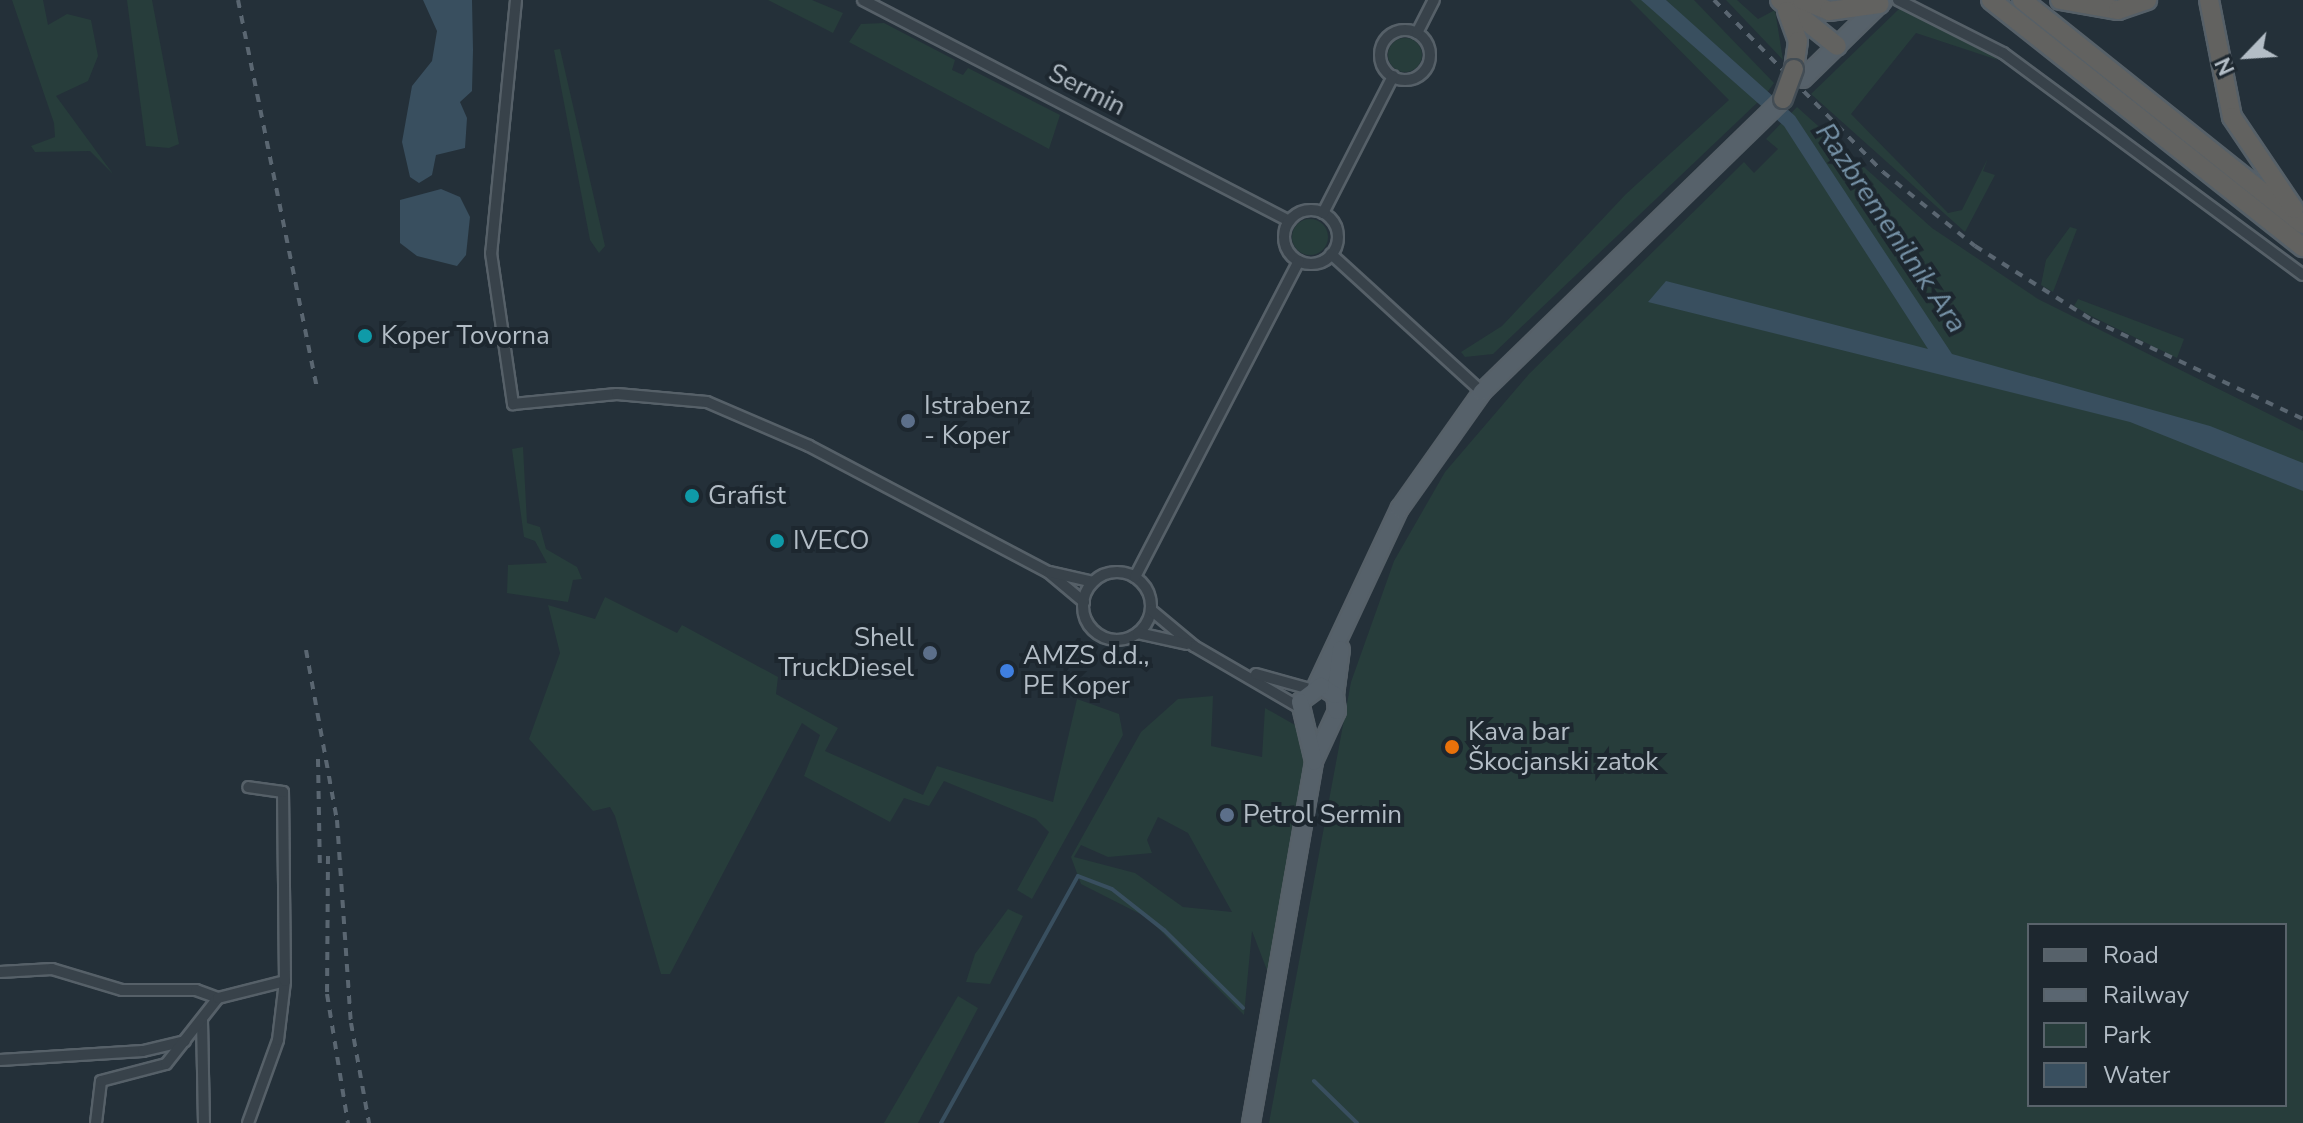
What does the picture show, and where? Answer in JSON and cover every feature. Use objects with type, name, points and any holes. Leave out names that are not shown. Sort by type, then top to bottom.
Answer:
[{"type":"highway","points":[[1991,0],[2303,247]]},
{"type":"highway","points":[[2022,0],[2303,222]]},
{"type":"highway","points":[[2060,0],[2118,10],[2147,0]]},
{"type":"highway","points":[[2209,0],[2232,117],[2303,222]]},
{"type":"highway","points":[[1795,3],[1888,1]]},
{"type":"highway","points":[[1795,3],[1837,46]]},
{"type":"highway","points":[[1795,3],[1837,46]]},
{"type":"highway","points":[[1783,99],[1799,74],[1795,3]]},
{"type":"main road","points":[[1799,74],[1837,46],[1888,1]]},
{"type":"main road","points":[[1314,761],[1303,714],[1313,688],[1343,635],[1400,508],[1482,392],[1783,99]]},
{"type":"main road","points":[[1251,1123],[1314,761],[1330,722],[1343,635]]},
{"type":"main road","points":[[1313,688],[1335,695]]},
{"type":"main road","points":[[1303,714],[1330,722]]},
{"type":"street","points":[[516,0],[491,253],[513,404],[617,394],[707,402],[809,446],[1048,572],[1084,602],[1099,635],[1114,640],[1138,633],[1194,646]]},
{"type":"street","name":"Sermin","points":[[863,0],[1289,221]]},
{"type":"street","points":[[1417,33],[1434,0]]},
{"type":"street","points":[[1888,1],[2003,53],[2303,275]]},
{"type":"street","points":[[1395,32],[1417,33],[1429,49],[1426,68],[1410,79],[1393,76],[1381,60],[1383,44],[1395,32]]},
{"type":"street","points":[[1323,213],[1393,76]]},
{"type":"street","points":[[1299,261],[1285,243],[1289,221],[1308,210],[1323,213],[1337,232],[1331,254]]},
{"type":"street","points":[[1299,261],[1331,254]]},
{"type":"street","points":[[1331,254],[1482,392]]},
{"type":"street","points":[[1135,577],[1299,261]]},
{"type":"street","points":[[1048,572],[1093,582],[1113,572],[1135,577]]},
{"type":"street","points":[[1135,577],[1151,610],[1194,646],[1239,669],[1303,714]]},
{"type":"street","points":[[1084,602],[1093,582]]},
{"type":"street","points":[[1138,633],[1151,610]]},
{"type":"street","points":[[1239,669],[1313,688]]},
{"type":"street","points":[[248,787],[283,792],[285,981],[278,1040],[248,1123]]},
{"type":"street","points":[[0,972],[52,969],[122,990],[196,990],[218,998],[285,981]]},
{"type":"street","points":[[204,1123],[207,1045],[200,1031],[202,1020],[218,998]]},
{"type":"street","points":[[96,1123],[101,1081],[166,1064],[185,1041],[200,1031]]},
{"type":"street","points":[[0,1060],[143,1051],[185,1041]]},
{"type":"green space","points":[[12,0],[43,0],[48,25],[67,14],[91,20],[98,56],[88,81],[56,96],[113,174],[90,151],[35,152],[31,146],[55,137],[54,123]]},
{"type":"green space","points":[[127,0],[152,0],[179,144],[169,148],[146,146]]},
{"type":"green space","points":[[768,0],[812,0],[843,13],[833,33]]},
{"type":"green space","points":[[1630,0],[1647,0],[1759,101],[1493,354],[1465,357],[1461,352],[1502,326],[1626,194],[1729,100]]},
{"type":"green space","points":[[1666,0],[1694,0],[1774,83],[1766,94]]},
{"type":"green space","points":[[1726,0],[1737,0],[1758,19],[1775,10],[1783,60]]},
{"type":"green space","points":[[1900,8],[1957,29],[1998,60],[1916,33],[1851,114],[1948,213],[1962,210],[1988,158],[1983,171],[1995,175],[1965,232],[1811,94]]},
{"type":"green space","points":[[884,23],[955,60],[952,70],[963,75],[968,68],[1060,115],[1049,149],[849,42],[861,24]]},
{"type":"green space","points":[[1405,38],[1417,43],[1422,55],[1417,67],[1405,72],[1393,67],[1388,55],[1393,43]]},
{"type":"green space","points":[[560,49],[605,246],[599,253],[590,240],[554,50]]},
{"type":"green space","points":[[1797,107],[1932,228],[2038,299],[2303,431],[2303,1123],[1269,1123],[1351,682],[1394,561],[1445,472],[1529,374],[1744,162],[1754,173],[1778,149],[1766,139]]},
{"type":"green space","points":[[1310,219],[1323,224],[1328,237],[1323,250],[1310,255],[1297,250],[1292,237],[1297,224]]},
{"type":"green space","points":[[2070,227],[2077,229],[2053,292],[2041,285],[2046,260]]},
{"type":"green space","points":[[2078,299],[2184,339],[2177,358],[2089,315],[2074,306]]},
{"type":"green space","points":[[523,447],[527,523],[540,527],[546,549],[577,567],[582,579],[573,580],[568,602],[507,593],[508,565],[547,563],[535,541],[524,537],[512,449]]},
{"type":"green space","points":[[605,597],[677,633],[682,625],[778,677],[776,694],[838,728],[825,751],[923,795],[937,766],[1053,802],[1077,699],[1119,714],[1123,735],[1032,899],[1017,890],[1049,832],[1036,819],[944,781],[929,806],[904,798],[890,822],[804,776],[820,735],[802,723],[670,974],[661,974],[610,807],[593,811],[529,739],[560,653],[548,605],[595,619]]},
{"type":"green space","points":[[1213,696],[1211,746],[1262,757],[1265,708],[1309,733],[1270,978],[1252,931],[1244,1015],[1148,918],[1081,884],[1071,857],[1141,732],[1178,699]],"holes":[[[1158,817],[1188,833],[1232,912],[1183,907],[1135,873],[1074,857],[1081,845],[1108,857],[1152,853],[1147,840]]]},
{"type":"green space","points":[[1008,909],[1023,916],[990,984],[966,982],[975,954]]},
{"type":"green space","points":[[958,996],[978,1008],[918,1123],[884,1123]]},
{"type":"water","points":[[423,0],[472,0],[473,50],[472,91],[460,102],[467,118],[465,148],[436,155],[432,175],[419,183],[410,177],[402,142],[412,86],[432,61],[437,31]]},
{"type":"water","points":[[1641,0],[1666,0],[1795,116],[1952,354],[2210,426],[2303,463],[2303,491],[2130,422],[1648,302],[1666,281],[1928,349],[1784,126]]},
{"type":"water","points":[[441,189],[460,197],[470,217],[466,255],[457,266],[417,256],[400,243],[400,200]]},
{"type":"waterway","points":[[941,1123],[1078,876],[1112,889],[1164,930],[1243,1008]]},
{"type":"waterway","points":[[1314,1081],[1357,1123]]},
{"type":"railway","points":[[238,0],[317,390]]},
{"type":"railway","points":[[1714,0],[1883,172],[1975,246],[2092,320],[2303,419]]},
{"type":"railway","points":[[306,650],[337,820],[351,1023],[369,1123]]},
{"type":"railway","points":[[318,759],[320,871]]},
{"type":"railway","points":[[328,856],[327,994],[348,1123]]},
{"type":"place","name":"Koper Tovorna","points":[[365,336]]},
{"type":"place","name":"Istrabenz - Koper","points":[[908,421]]},
{"type":"place","name":"Grafist","points":[[692,496]]},
{"type":"place","name":"IVECO","points":[[777,541]]},
{"type":"place","name":"Shell TruckDiesel","points":[[930,653]]},
{"type":"place","name":"AMZS d.d., PE Koper","points":[[1007,671]]},
{"type":"place","name":"Kava bar Škocjanski zatok","points":[[1452,747]]},
{"type":"place","name":"Petrol Sermin","points":[[1227,815]]},
{"type":"water label","name":"Razbremenilnik Ara","points":[[1891,228]]}]
